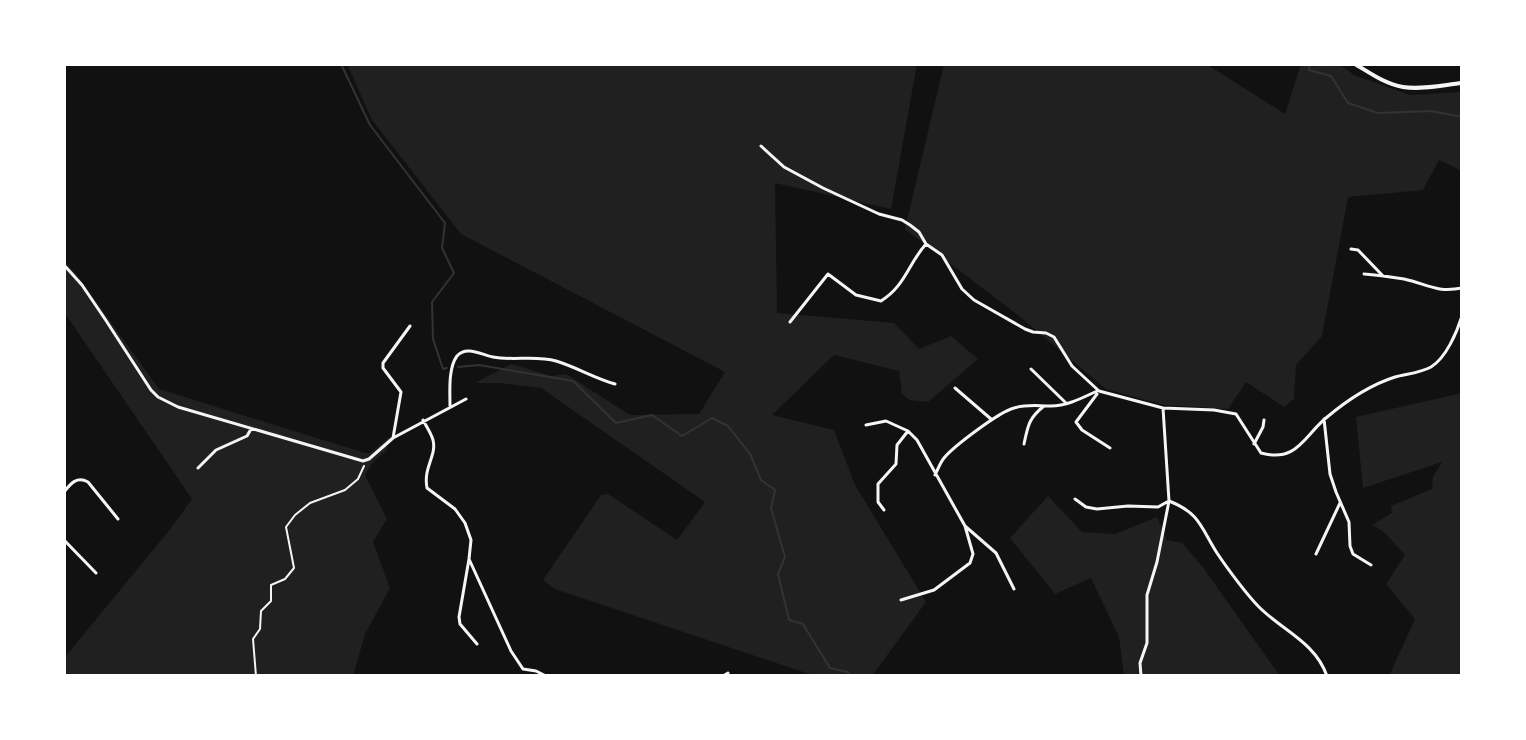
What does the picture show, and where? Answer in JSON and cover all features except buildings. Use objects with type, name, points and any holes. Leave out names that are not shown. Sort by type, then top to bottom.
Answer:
[{"type":"main road","points":[[1355,64],[1379,79],[1402,87],[1462,83]]},
{"type":"street","points":[[761,146],[784,167],[879,214],[902,220],[919,232],[926,244],[942,255],[962,289],[974,300],[1025,329],[1054,337],[1072,366],[1099,391],[1163,408],[1236,414],[1261,453],[1271,456],[1283,454],[1304,442],[1324,419],[1376,384],[1430,367],[1442,358],[1462,318]]},
{"type":"street","points":[[790,322],[828,274],[856,295],[881,301],[901,284],[926,244]]},
{"type":"street","points":[[1351,249],[1358,250],[1383,276]]},
{"type":"street","points":[[64,265],[82,285],[145,382],[158,397],[178,407],[363,461],[393,438],[466,399]]},
{"type":"street","points":[[1364,274],[1407,280],[1432,289],[1447,291],[1462,288]]},
{"type":"street","points":[[393,438],[401,392],[383,368],[383,363],[410,326]]},
{"type":"street","points":[[450,406],[453,366],[457,356],[467,351],[494,357],[554,360],[615,384]]},
{"type":"street","points":[[1031,369],[1067,404]]},
{"type":"street","points":[[955,388],[991,419]]},
{"type":"street","points":[[935,475],[943,459],[991,419],[1010,409],[1030,404],[1067,404],[1099,391]]},
{"type":"street","points":[[1099,391],[1076,422],[1082,430],[1110,448]]},
{"type":"street","points":[[1024,444],[1030,421],[1045,406]]},
{"type":"street","points":[[1141,676],[1140,663],[1147,643],[1147,595],[1169,501],[1163,408]]},
{"type":"street","points":[[1324,419],[1330,474],[1349,522],[1350,546],[1353,554],[1371,565]]},
{"type":"street","points":[[423,420],[434,442],[425,473],[427,488],[460,514],[470,534],[459,617],[460,624],[477,644]]},
{"type":"street","points":[[1254,444],[1264,420]]},
{"type":"street","points":[[866,425],[886,421],[908,431],[917,440],[965,526],[973,554],[970,563],[934,590],[901,600]]},
{"type":"street","points":[[198,468],[216,450],[247,436],[251,429]]},
{"type":"street","points":[[884,510],[878,502],[878,484],[896,464],[897,445],[908,431]]},
{"type":"street","points":[[64,492],[78,479],[88,482],[118,519]]},
{"type":"street","points":[[1075,499],[1086,507],[1097,509],[1158,507],[1169,501]]},
{"type":"street","points":[[1169,501],[1184,507],[1200,523],[1217,554],[1260,607],[1304,642],[1324,667],[1327,676]]},
{"type":"street","points":[[1316,554],[1340,503]]},
{"type":"street","points":[[965,526],[996,553],[1014,589]]},
{"type":"street","points":[[64,540],[96,573]]},
{"type":"street","points":[[469,559],[511,651],[523,669],[546,676]]},
{"type":"street","points":[[520,676],[523,669]]},
{"type":"street","points":[[723,676],[728,673]]},
{"type":"path","points":[[256,676],[253,639],[260,629],[261,611],[271,601],[271,585],[285,579],[294,568],[286,527],[310,503],[331,497],[351,485],[364,468],[363,461]]},
{"type":"shaded area","points":[[347,64],[917,64],[891,209],[775,183],[777,313],[894,323],[919,349],[951,336],[978,359],[928,402],[909,400],[902,394],[899,371],[834,355],[772,415],[834,430],[855,485],[926,602],[872,676],[815,676],[555,589],[543,580],[601,495],[608,494],[677,540],[705,502],[541,388],[475,383],[511,364],[552,376],[566,374],[630,415],[699,414],[725,372],[461,234],[372,120]]},
{"type":"shaded area","points":[[944,64],[1206,64],[1285,114],[1301,64],[1339,64],[1354,75],[1410,95],[1462,92],[1462,171],[1439,160],[1423,190],[1348,197],[1322,336],[1296,365],[1294,399],[1284,407],[1246,382],[1228,409],[1164,405],[1106,389],[1019,316],[905,229]]},
{"type":"shaded area","points":[[64,261],[159,389],[365,453],[370,453],[391,436],[386,451],[372,463],[365,475],[387,519],[373,542],[390,588],[365,634],[353,676],[64,676],[64,658],[192,499],[64,312]]},
{"type":"shaded area","points":[[1462,393],[1462,676],[1389,676],[1415,619],[1386,584],[1405,555],[1384,532],[1372,525],[1392,513],[1391,506],[1432,489],[1433,477],[1442,462],[1363,488],[1356,417]]},
{"type":"shaded area","points":[[1048,496],[1082,532],[1115,534],[1157,517],[1167,540],[1182,543],[1202,566],[1280,676],[1124,676],[1119,637],[1091,578],[1055,594],[1010,538]]},
{"type":"waterway","points":[[341,64],[370,125],[445,223],[442,248],[454,273],[432,302],[433,339],[443,369],[447,368]]},
{"type":"waterway","points":[[1310,64],[1309,70],[1331,76],[1348,103],[1378,113],[1431,111],[1462,117]]},
{"type":"waterway","points":[[458,367],[479,365],[573,381],[616,423],[652,415],[682,436],[712,418],[728,426],[750,454],[761,480],[775,490],[771,508],[785,557],[778,574],[789,620],[803,624],[830,668],[848,672],[850,676]]}]
